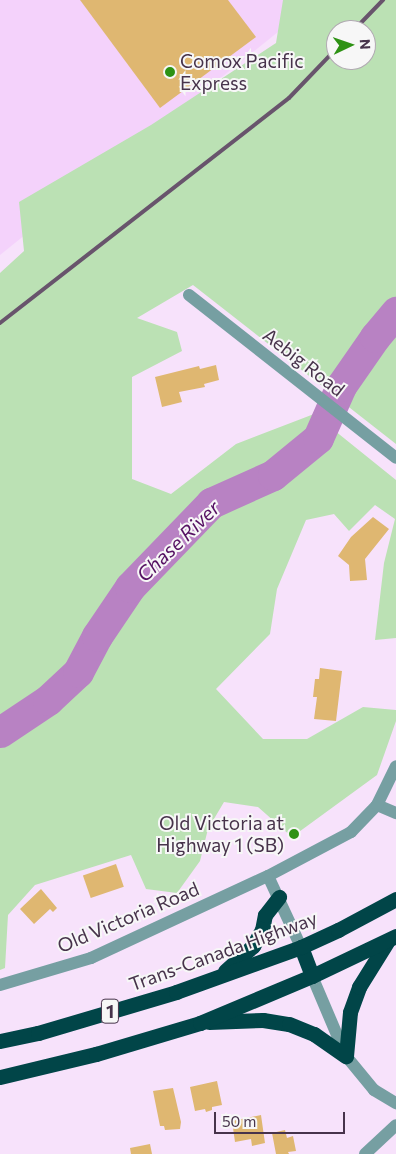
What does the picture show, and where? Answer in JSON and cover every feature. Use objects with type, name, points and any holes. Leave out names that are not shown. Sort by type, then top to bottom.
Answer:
[{"type":"highway","points":[[219,976],[252,946],[262,930],[266,915],[279,897]]},
{"type":"highway","name":"Trans-Canada Highway","points":[[0,1041],[38,1033],[176,992],[300,947],[338,930],[396,899]]},
{"type":"highway","points":[[200,1023],[263,1020],[289,1024],[314,1034],[346,1056],[350,1012],[359,987],[392,938]]},
{"type":"highway","name":"1","points":[[0,1077],[96,1054],[200,1023],[312,976],[392,938]]},
{"type":"highway","points":[[300,947],[312,976]]},
{"type":"street","name":"Aebig Road","points":[[189,296],[396,458]]},
{"type":"street","name":"Old Victoria Road","points":[[0,985],[91,958],[268,876],[351,832],[377,805],[396,766]]},
{"type":"street","points":[[377,805],[396,813]]},
{"type":"street","points":[[268,876],[300,947]]},
{"type":"street","points":[[312,976],[346,1056],[374,1090],[396,1103]]},
{"type":"street","points":[[365,1154],[396,1125]]},
{"type":"shaded area","points":[[0,0],[303,0],[309,7],[0,255]]},
{"type":"green space","points":[[283,0],[396,0],[396,444],[193,285],[137,318],[177,332],[182,351],[132,377],[132,479],[171,494],[236,444],[314,414],[396,480],[396,638],[375,640],[384,563],[395,519],[375,505],[349,531],[334,514],[306,520],[277,589],[270,634],[216,689],[263,739],[307,739],[363,707],[396,710],[396,721],[377,775],[292,837],[258,807],[224,802],[208,829],[200,861],[177,893],[146,889],[131,855],[35,885],[8,915],[5,968],[0,970],[0,273],[24,251],[19,202],[151,125],[276,43]]},
{"type":"building","name":"Comox Pacific Express","points":[[80,0],[228,0],[256,37],[160,108]]},
{"type":"building","points":[[216,365],[219,380],[204,384],[205,387],[179,392],[182,402],[162,407],[155,377],[199,366],[200,369]]},
{"type":"building","points":[[373,517],[389,529],[365,559],[367,580],[350,581],[349,565],[338,556],[351,537]]},
{"type":"building","points":[[320,668],[342,671],[336,721],[314,719],[317,697],[313,697],[315,679],[319,679]]},
{"type":"building","points":[[116,864],[124,887],[91,898],[83,875]]},
{"type":"building","points":[[41,889],[57,908],[53,912],[50,909],[34,924],[20,909]]},
{"type":"building","points":[[217,1081],[222,1105],[212,1107],[212,1110],[206,1112],[205,1109],[195,1111],[190,1087]]},
{"type":"building","points":[[173,1088],[181,1122],[180,1129],[165,1130],[164,1126],[160,1126],[153,1091]]},
{"type":"building","points":[[261,1115],[265,1143],[252,1146],[251,1139],[235,1142],[232,1121]]},
{"type":"building","points":[[285,1130],[287,1138],[293,1136],[296,1151],[288,1152],[289,1154],[276,1154],[272,1133]]},
{"type":"building","points":[[150,1144],[152,1154],[131,1154],[130,1148]]},
{"type":"waterway","name":"Chase River","points":[[0,732],[48,700],[78,672],[97,636],[130,587],[211,503],[273,475],[318,438],[341,386],[375,337],[396,312]]},
{"type":"railway","points":[[364,20],[383,0]]},
{"type":"railway","points":[[0,323],[289,98],[326,59]]},
{"type":"place","name":"Comox Pacific Express","points":[[170,72]]},
{"type":"place","name":"Old Victoria at Highway 1 (SB)","points":[[294,834]]}]
